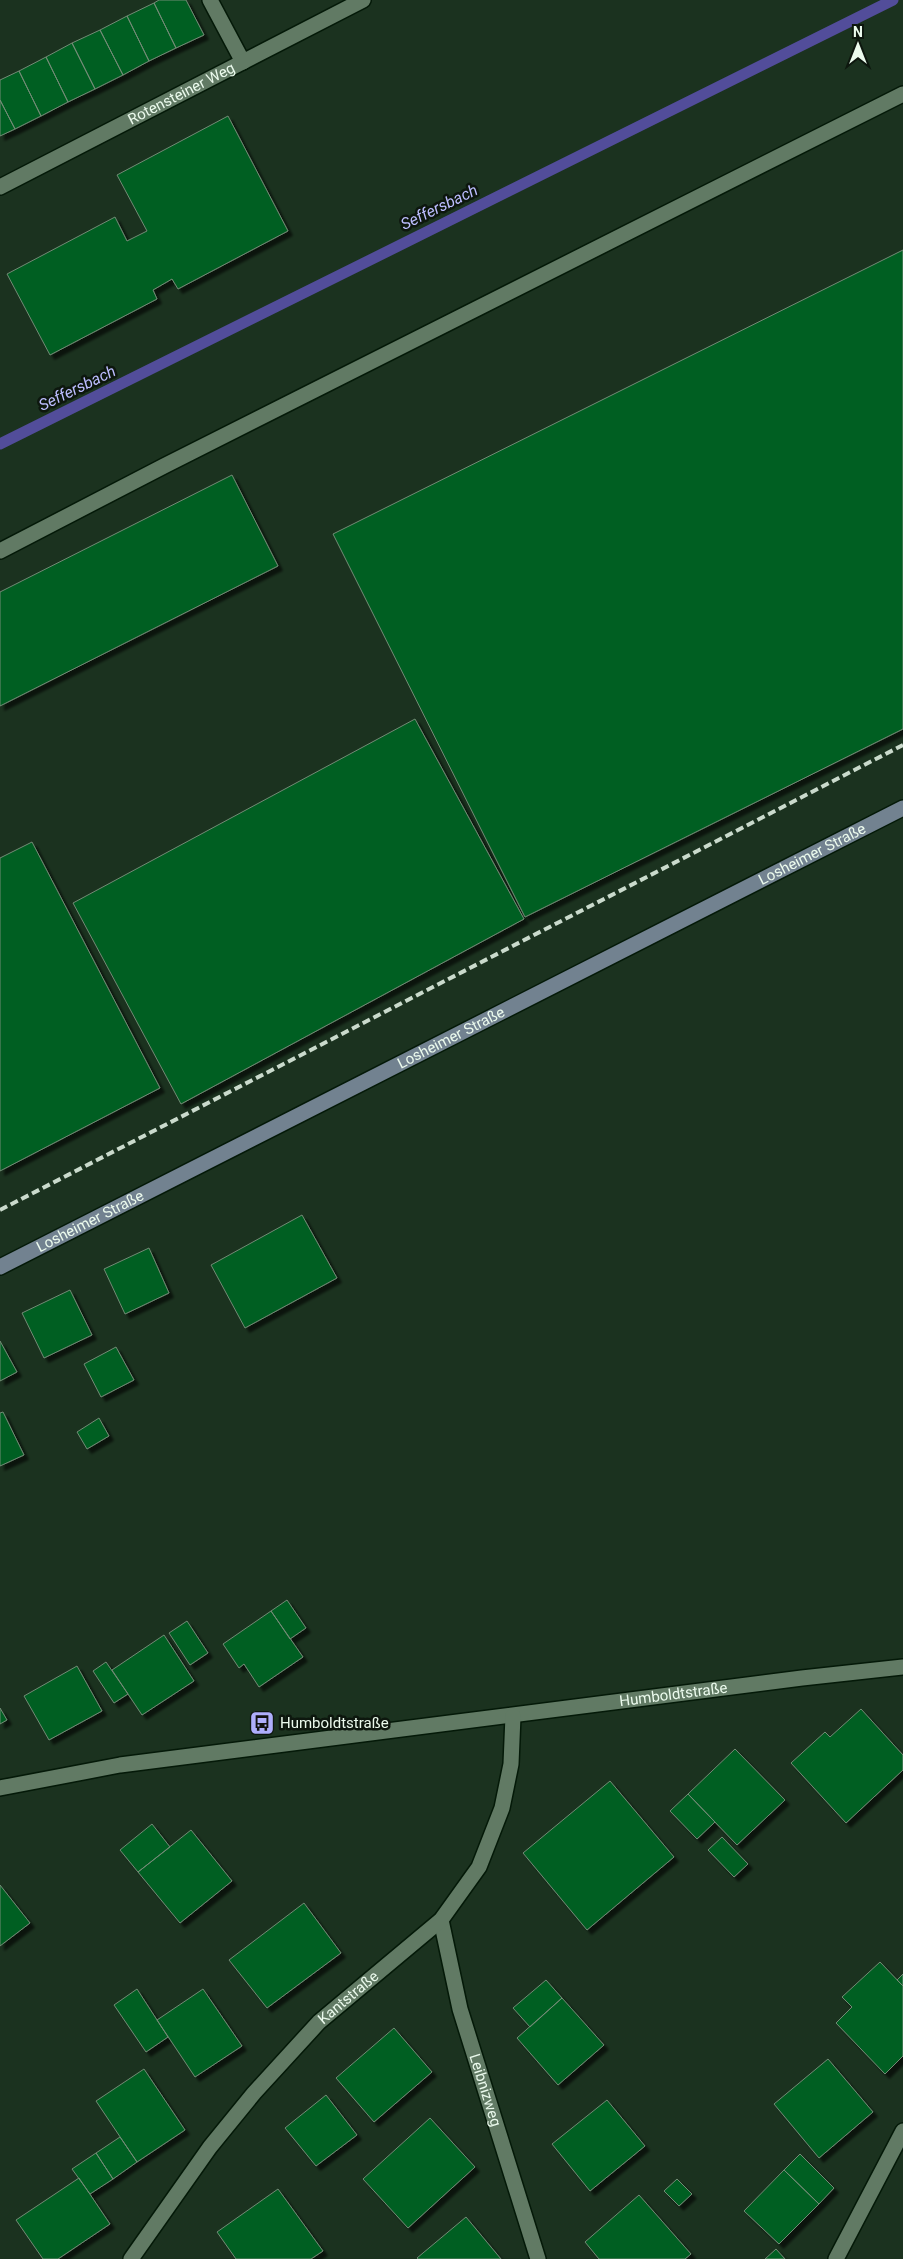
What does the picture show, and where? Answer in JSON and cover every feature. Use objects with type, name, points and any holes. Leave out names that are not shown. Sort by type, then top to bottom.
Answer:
[{"type":"main road","name":"Losheimer Straße","points":[[0,1267],[903,808]]},
{"type":"street","points":[[210,0],[243,62]]},
{"type":"street","name":"Rotensteiner Weg","points":[[0,187],[363,0]]},
{"type":"street","points":[[0,551],[172,462],[903,94]]},
{"type":"street","name":"Humboldtstraße","points":[[0,1788],[120,1765],[802,1678],[903,1667]]},
{"type":"street","name":"Kantstraße","points":[[133,2258],[210,2147],[260,2086],[319,2022],[441,1920],[479,1867],[502,1808],[511,1764],[513,1716]]},
{"type":"street","name":"Leibnizweg","points":[[441,1920],[460,2009],[538,2259]]},
{"type":"street","points":[[836,2259],[903,2131]]},
{"type":"building","points":[[159,0],[186,0],[204,35],[176,48],[154,3]]},
{"type":"building","points":[[154,3],[176,48],[149,61],[127,16]]},
{"type":"building","points":[[127,16],[149,61],[123,75],[100,30]]},
{"type":"building","points":[[100,30],[123,75],[95,89],[72,43]]},
{"type":"building","points":[[72,43],[95,89],[68,102],[46,57]]},
{"type":"building","points":[[46,57],[68,102],[41,116],[19,71]]},
{"type":"building","points":[[19,71],[41,116],[15,129],[0,100],[0,80]]},
{"type":"building","points":[[0,100],[15,129],[0,136]]},
{"type":"building","points":[[228,116],[288,231],[178,289],[172,279],[153,290],[157,299],[50,355],[7,274],[115,217],[127,241],[147,231],[117,175]]},
{"type":"building","points":[[903,250],[903,729],[525,917],[333,534]]},
{"type":"building","points":[[232,475],[278,566],[0,706],[0,592]]},
{"type":"building","points":[[415,719],[524,919],[181,1104],[73,903]]},
{"type":"building","points":[[32,842],[160,1088],[0,1171],[0,858]]},
{"type":"building","points":[[302,1215],[337,1278],[245,1328],[211,1265]]},
{"type":"building","points":[[149,1248],[169,1293],[125,1314],[104,1269]]},
{"type":"building","points":[[70,1290],[92,1335],[44,1358],[22,1313]]},
{"type":"building","points":[[0,1341],[17,1372],[0,1381]]},
{"type":"building","points":[[116,1347],[134,1380],[101,1397],[84,1364]]},
{"type":"building","points":[[3,1412],[24,1455],[0,1466],[0,1413]]},
{"type":"building","points":[[99,1418],[109,1436],[87,1449],[77,1432]]},
{"type":"building","points":[[287,1600],[306,1628],[290,1639],[271,1611]]},
{"type":"building","points":[[271,1611],[303,1657],[259,1687],[244,1664],[239,1668],[223,1644]]},
{"type":"building","points":[[187,1621],[208,1653],[190,1665],[169,1633]]},
{"type":"building","points":[[164,1635],[194,1681],[142,1715],[112,1670]]},
{"type":"building","points":[[106,1662],[128,1694],[114,1703],[93,1671]]},
{"type":"building","points":[[77,1666],[102,1711],[49,1740],[24,1696]]},
{"type":"building","points":[[0,1708],[7,1720],[0,1724]]},
{"type":"building","points":[[861,1709],[903,1755],[903,1770],[846,1823],[791,1763],[825,1732],[830,1737]]},
{"type":"building","points":[[735,1749],[785,1800],[737,1845],[688,1794]]},
{"type":"building","points":[[610,1781],[674,1857],[587,1930],[523,1853]]},
{"type":"building","points":[[688,1794],[715,1822],[697,1839],[670,1811]]},
{"type":"building","points":[[152,1824],[170,1847],[138,1872],[120,1850]]},
{"type":"building","points":[[191,1830],[232,1881],[180,1923],[138,1872]]},
{"type":"building","points":[[722,1837],[748,1864],[734,1877],[708,1850]]},
{"type":"building","points":[[0,1885],[30,1923],[0,1946]]},
{"type":"building","points":[[304,1903],[341,1953],[267,2008],[229,1960]]},
{"type":"building","points":[[880,1962],[903,1986],[903,2056],[885,2074],[836,2023],[852,2007],[842,1997]]},
{"type":"building","points":[[903,1974],[903,1986],[897,1980]]},
{"type":"building","points":[[546,1980],[562,1998],[530,2027],[513,2008]]},
{"type":"building","points":[[137,1989],[168,2037],[146,2052],[114,2005]]},
{"type":"building","points":[[203,1989],[242,2046],[195,2077],[157,2020]]},
{"type":"building","points":[[562,1998],[604,2045],[558,2085],[517,2038]]},
{"type":"building","points":[[394,2028],[432,2072],[374,2122],[336,2078]]},
{"type":"building","points":[[828,2059],[873,2112],[819,2158],[774,2104]]},
{"type":"building","points":[[144,2069],[185,2130],[137,2162],[96,2101]]},
{"type":"building","points":[[326,2095],[357,2135],[316,2166],[285,2128]]},
{"type":"building","points":[[607,2100],[645,2146],[590,2191],[552,2144]]},
{"type":"building","points":[[430,2118],[475,2167],[408,2228],[363,2179]]},
{"type":"building","points":[[120,2137],[137,2162],[113,2179],[96,2153]]},
{"type":"building","points":[[96,2153],[113,2179],[90,2194],[72,2169]]},
{"type":"building","points":[[800,2154],[834,2188],[819,2204],[784,2170]]},
{"type":"building","points":[[784,2170],[819,2204],[779,2244],[744,2211]]},
{"type":"building","points":[[79,2178],[110,2224],[58,2259],[43,2259],[16,2220]]},
{"type":"building","points":[[677,2179],[692,2194],[679,2206],[664,2191]]},
{"type":"building","points":[[278,2189],[323,2251],[311,2259],[236,2259],[217,2232]]},
{"type":"building","points":[[639,2195],[691,2254],[685,2259],[599,2259],[585,2242]]},
{"type":"building","points":[[466,2217],[501,2259],[417,2258]]},
{"type":"building","points":[[776,2249],[785,2259],[765,2259]]},
{"type":"waterway","name":"Seffersbach","points":[[0,444],[893,0]]},
{"type":"railway","points":[[0,1210],[903,745]]},
{"type":"place","name":"Humboldtstraße","points":[[262,1723]]}]
